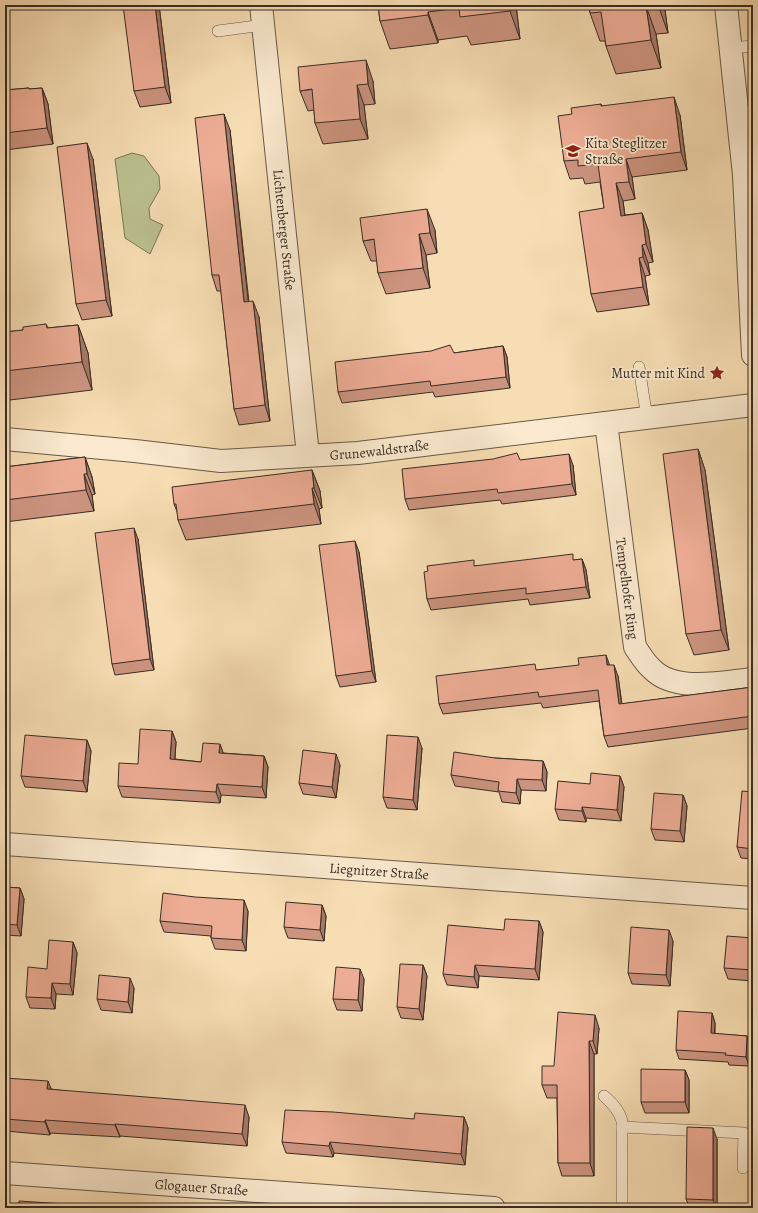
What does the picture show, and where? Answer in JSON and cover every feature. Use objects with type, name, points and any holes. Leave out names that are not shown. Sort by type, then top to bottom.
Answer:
[{"type":"street","points":[[726,5],[744,175],[753,355]]},
{"type":"street","name":"Lichtenberger Straße","points":[[262,15],[308,455]]},
{"type":"street","name":"Grunewaldstraße","points":[[5,439],[221,460],[358,452],[753,405]]},
{"type":"street","name":"Tempelhofer Ring","points":[[606,422],[635,647],[652,670],[672,682],[692,685],[753,679]]},
{"type":"street","name":"Liegnitzer Straße","points":[[5,844],[753,898]]},
{"type":"street","name":"Glogauer Straße","points":[[5,1173],[494,1208]]},
{"type":"lane","points":[[218,31],[262,15]]},
{"type":"lane","points":[[731,48],[753,46]]},
{"type":"lane","points":[[640,367],[647,418]]},
{"type":"lane","points":[[604,1096],[614,1105],[620,1114],[622,1127],[622,1208]]},
{"type":"lane","points":[[622,1127],[744,1133],[743,1168]]},
{"type":"green space","points":[[132,153],[144,156],[159,176],[160,189],[149,208],[150,219],[163,225],[150,254],[125,238],[115,159]]},
{"type":"building","points":[[123,5],[155,5],[165,87],[134,91]]},
{"type":"building","points":[[378,5],[509,5],[510,11],[460,17],[459,8],[428,12],[428,15],[380,21]]},
{"type":"building","points":[[589,5],[654,5],[646,6],[651,40],[606,46],[601,12],[590,13]]},
{"type":"building","points":[[366,60],[368,84],[357,85],[360,119],[315,123],[312,89],[300,91],[298,67]]},
{"type":"building","points":[[42,88],[47,128],[5,133],[5,90]]},
{"type":"building","points":[[674,97],[681,152],[626,159],[629,182],[616,183],[621,216],[642,213],[646,244],[642,245],[643,257],[639,258],[643,287],[591,294],[579,212],[604,208],[598,164],[578,166],[578,160],[564,161],[558,116],[572,114],[571,108]]},
{"type":"building","points":[[224,114],[244,302],[253,301],[265,405],[234,409],[219,275],[212,275],[195,118]]},
{"type":"building","points":[[87,143],[106,300],[76,304],[57,147]]},
{"type":"building","points":[[427,209],[430,233],[419,234],[423,268],[378,273],[374,239],[363,241],[360,218]]},
{"type":"building","points":[[46,324],[47,328],[78,325],[82,362],[5,371],[5,332],[23,330],[23,327]]},
{"type":"building","points":[[450,345],[454,353],[503,346],[506,377],[431,386],[430,381],[338,392],[335,362],[431,351]]},
{"type":"building","points":[[698,449],[721,630],[686,634],[663,454]]},
{"type":"building","points":[[517,453],[520,460],[569,454],[572,484],[498,493],[497,489],[405,499],[402,469],[493,459]]},
{"type":"building","points":[[85,457],[87,474],[84,474],[86,490],[5,500],[5,467]]},
{"type":"building","points":[[312,470],[314,504],[178,520],[172,487]]},
{"type":"building","points":[[134,528],[150,659],[112,664],[95,533]]},
{"type":"building","points":[[355,541],[372,671],[336,676],[319,545]]},
{"type":"building","points":[[573,554],[573,560],[582,559],[586,587],[526,594],[526,588],[427,599],[424,572],[428,571],[427,566],[474,560],[474,566]]},
{"type":"building","points":[[606,655],[607,665],[614,665],[619,704],[753,687],[753,716],[604,736],[598,690],[539,697],[538,692],[439,704],[436,676],[535,664],[536,670],[579,665],[578,658]]},
{"type":"building","points":[[140,729],[172,731],[170,759],[201,762],[203,743],[220,744],[219,753],[264,756],[262,787],[217,784],[216,792],[118,786],[119,763],[138,764]]},
{"type":"building","points":[[25,735],[87,740],[83,781],[21,776]]},
{"type":"building","points":[[387,735],[418,737],[413,800],[383,797]]},
{"type":"building","points":[[303,750],[336,754],[332,787],[299,783]]},
{"type":"building","points":[[454,752],[495,758],[543,761],[542,780],[517,779],[516,793],[498,791],[499,782],[451,775]]},
{"type":"building","points":[[591,773],[620,776],[617,810],[582,807],[582,811],[555,809],[558,781],[590,784]]},
{"type":"building","points":[[742,791],[753,792],[753,849],[737,847]]},
{"type":"building","points":[[654,793],[683,795],[680,831],[651,829]]},
{"type":"building","points":[[5,887],[20,888],[17,925],[5,924]]},
{"type":"building","points":[[163,893],[195,897],[244,900],[242,940],[211,938],[212,926],[160,921]]},
{"type":"building","points":[[286,902],[322,905],[320,930],[284,927]]},
{"type":"building","points":[[505,919],[539,921],[535,969],[475,965],[474,977],[443,974],[448,925],[504,930]]},
{"type":"building","points":[[631,927],[669,930],[666,975],[628,973]]},
{"type":"building","points":[[727,936],[753,938],[753,970],[724,968]]},
{"type":"building","points":[[49,940],[73,942],[70,984],[52,983],[51,998],[26,997],[28,967],[47,969]]},
{"type":"building","points":[[400,964],[423,965],[419,1009],[397,1007]]},
{"type":"building","points":[[336,967],[360,969],[358,1000],[333,999]]},
{"type":"building","points":[[99,975],[130,978],[128,1002],[97,999]]},
{"type":"building","points":[[678,1011],[712,1013],[711,1033],[747,1036],[746,1057],[725,1055],[726,1053],[676,1050]]},
{"type":"building","points":[[558,1012],[595,1015],[593,1041],[589,1041],[590,1163],[558,1163],[557,1085],[542,1085],[542,1066],[554,1066]]},
{"type":"building","points":[[641,1069],[685,1070],[685,1102],[641,1102]]},
{"type":"building","points":[[5,1078],[48,1081],[47,1089],[245,1105],[242,1134],[115,1124],[5,1119]]},
{"type":"building","points":[[285,1110],[333,1112],[414,1119],[415,1113],[464,1117],[461,1154],[330,1142],[329,1146],[282,1142]]},
{"type":"building","points":[[687,1127],[713,1128],[713,1200],[686,1199]]},
{"type":"building","points":[[19,1201],[113,1207],[113,1208],[19,1208]]},
{"type":"place","name":"Kita Steglitzer Straße","points":[[573,151]]},
{"type":"place","name":"Mutter mit Kind","points":[[717,373]]}]
